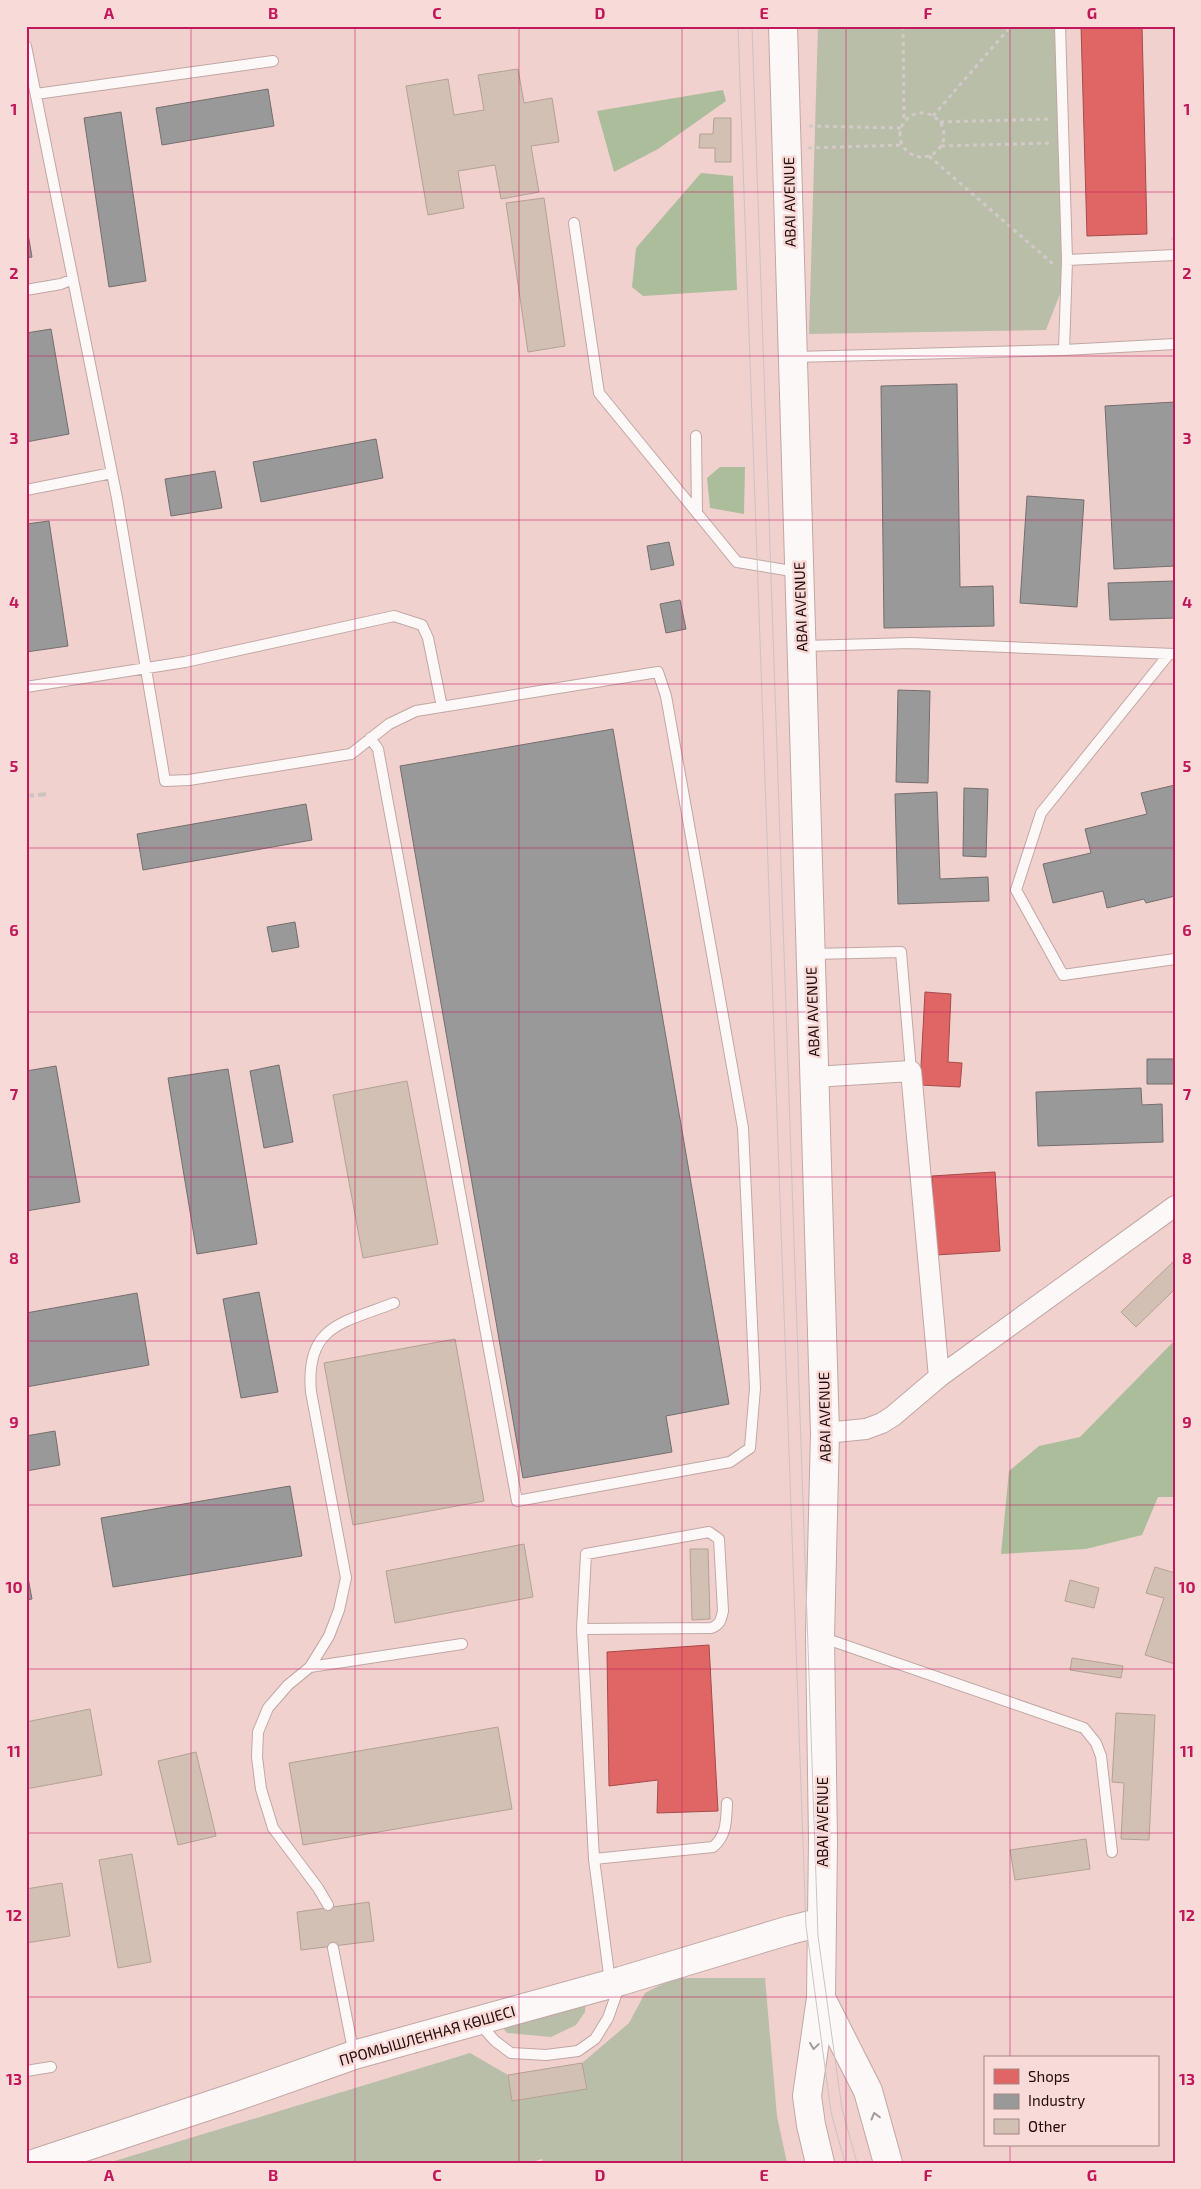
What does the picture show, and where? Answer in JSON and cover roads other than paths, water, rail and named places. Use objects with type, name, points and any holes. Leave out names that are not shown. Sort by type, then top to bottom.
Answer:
[{"type":"main road","name":"ABAI AVENUE","points":[[783,26],[825,1433],[820,1636],[821,1998],[807,2096],[811,2125],[820,2163]]},
{"type":"main road","name":"ПРОМЫШЛЕННАЯ КӨШЕСІ","points":[[36,2163],[154,2125],[354,2055],[822,1922]]},
{"type":"main road","name":"ABAI AVENUE","points":[[821,1998],[868,2091],[888,2163]]},
{"type":"street","points":[[814,1077],[911,1071],[939,1377]]},
{"type":"street","points":[[825,1433],[866,1429],[882,1424],[939,1377],[1175,1206]]},
{"type":"lane","points":[[1060,26],[1067,260],[1064,350]]},
{"type":"lane","points":[[26,46],[32,90],[112,473],[165,781],[189,780],[351,754],[370,738],[389,724],[416,711],[658,672],[666,696],[742,1128],[755,1388],[750,1448],[730,1462],[517,1501],[378,749],[370,738]]},
{"type":"lane","points":[[32,90],[273,61]]},
{"type":"lane","points":[[574,223],[599,393],[737,562],[799,572]]},
{"type":"lane","points":[[1067,260],[1175,255]]},
{"type":"lane","points":[[26,290],[73,280]]},
{"type":"lane","points":[[793,357],[1064,350],[1175,344]]},
{"type":"lane","points":[[696,436],[697,513]]},
{"type":"lane","points":[[26,490],[112,473]]},
{"type":"lane","points":[[26,687],[185,662],[394,616],[422,625],[428,638],[442,707]]},
{"type":"lane","points":[[802,646],[911,643],[1172,654]]},
{"type":"lane","points":[[1172,654],[1041,813],[1016,890],[1063,975],[1175,959]]},
{"type":"lane","points":[[811,954],[902,952],[911,1071]]},
{"type":"lane","points":[[328,1905],[318,1888],[273,1828],[261,1789],[257,1757],[258,1732],[268,1708],[288,1686],[310,1667],[329,1636],[339,1610],[346,1578],[311,1392],[309,1373],[312,1356],[320,1340],[332,1327],[394,1302]]},
{"type":"lane","points":[[477,2020],[495,2040],[511,2053],[546,2055],[578,2050],[595,2039],[608,2018],[616,1982],[594,1859],[582,1629],[586,1554],[709,1532],[720,1539],[723,1611],[721,1621],[716,1626],[711,1628],[582,1629]]},
{"type":"lane","points":[[820,1636],[1084,1728],[1096,1743],[1101,1756],[1112,1852]]},
{"type":"lane","points":[[310,1667],[462,1644]]},
{"type":"lane","points":[[594,1859],[713,1846],[720,1841],[725,1831],[727,1803]]},
{"type":"lane","points":[[333,1948],[354,2055]]},
{"type":"lane","points":[[26,2071],[51,2067]]},
{"type":"tram line","points":[[738,26],[806,1926],[831,2112],[845,2163]]},
{"type":"tram line","points":[[752,26],[818,1936],[842,2109],[857,2163]]},
{"type":"railway","points":[[26,796],[50,794]]}]
